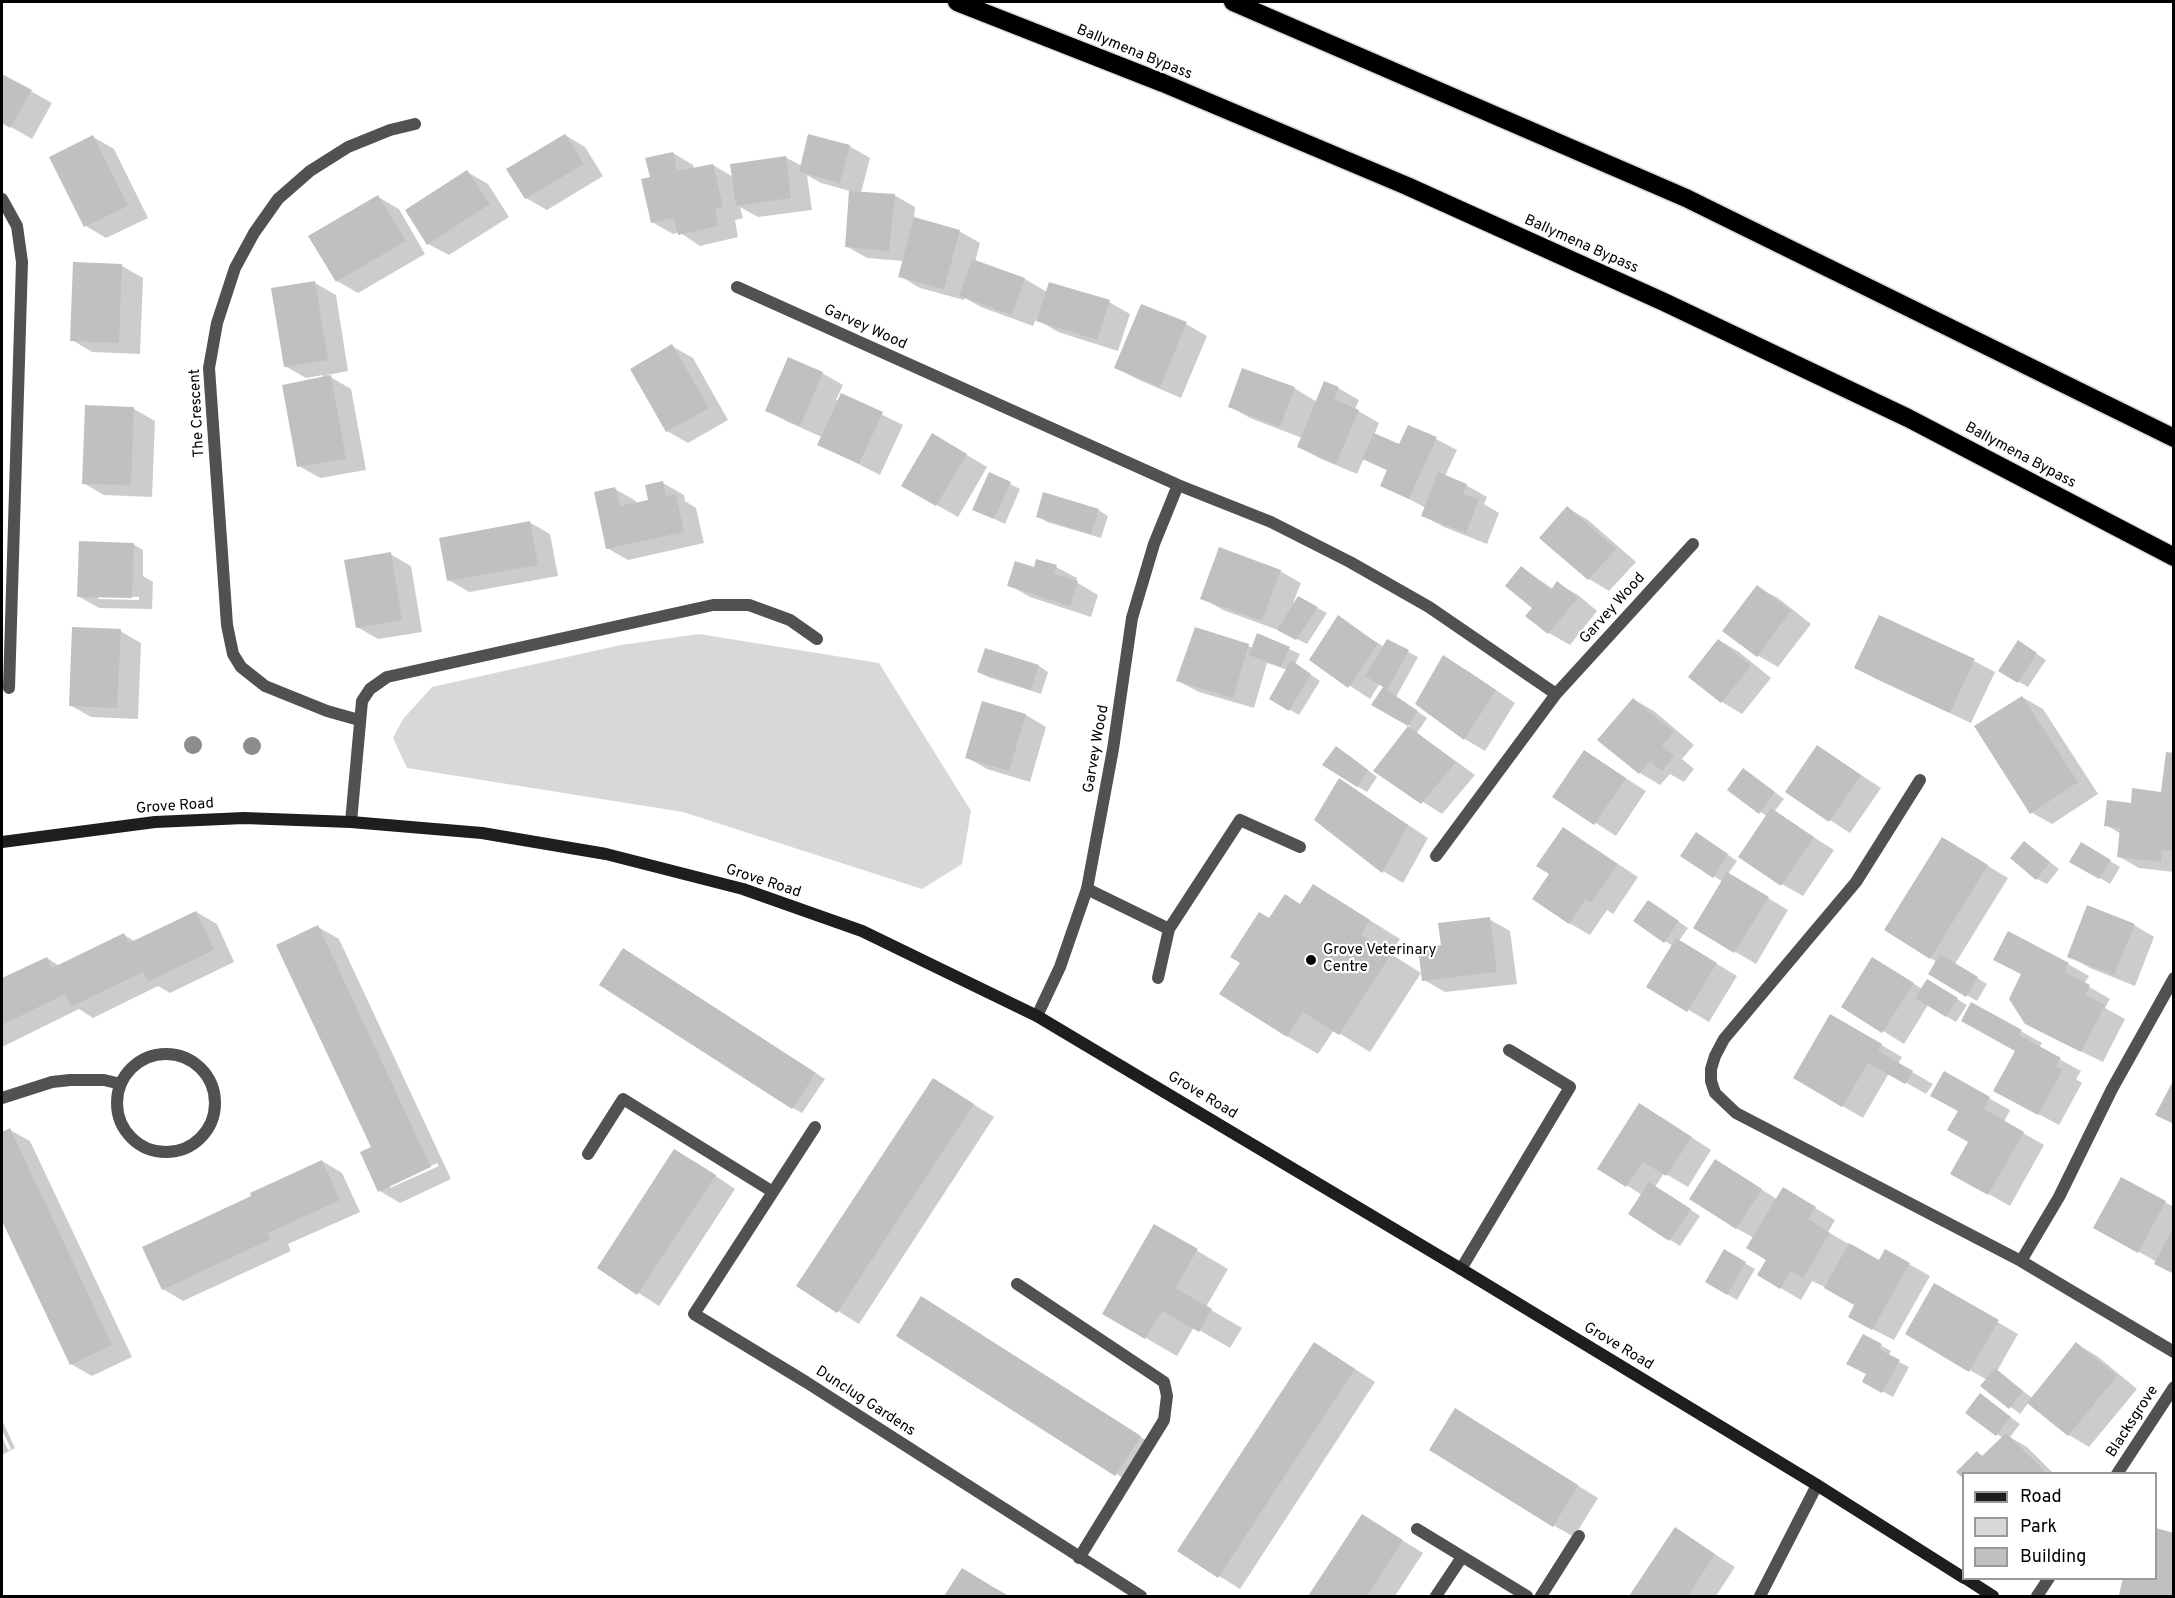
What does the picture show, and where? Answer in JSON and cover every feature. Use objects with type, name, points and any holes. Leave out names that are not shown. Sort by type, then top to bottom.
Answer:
[{"type":"highway","name":"Ballymena Bypass","points":[[957,2],[1163,83],[1407,186],[1653,297],[1908,418],[2174,557]]},
{"type":"highway","points":[[1233,2],[1686,198],[2174,438]]},
{"type":"street","name":"The Crescent","points":[[359,720],[327,711],[265,686],[241,667],[233,654],[227,625],[209,368],[217,323],[235,268],[254,233],[278,200],[310,171],[348,147],[390,130],[415,124]]},
{"type":"street","points":[[2,199],[16,226],[22,262],[9,688]]},
{"type":"street","name":"Garvey Wood","points":[[737,287],[1178,485],[1271,522],[1350,562],[1429,607],[1556,694]]},
{"type":"street","name":"Garvey Wood","points":[[1037,1016],[1060,967],[1087,889],[1113,749],[1132,618],[1154,544],[1178,485]]},
{"type":"street","name":"Garvey Wood","points":[[1436,856],[1556,694],[1693,544]]},
{"type":"street","points":[[351,822],[362,701],[370,689],[381,680],[396,674],[713,605],[749,605],[790,620],[818,639]]},
{"type":"street","points":[[1920,780],[1856,882],[1730,1030],[1713,1063],[1711,1081],[1718,1098],[1736,1113],[2021,1261],[2174,1352]]},
{"type":"street","name":"Grove Road","points":[[2,842],[155,822],[244,818],[351,822],[482,833],[606,854],[743,890],[862,932],[1037,1016],[1461,1269],[1817,1485],[1962,1577]]},
{"type":"street","points":[[1158,978],[1169,929],[1240,820],[1300,847]]},
{"type":"street","points":[[1087,889],[1169,929]]},
{"type":"street","points":[[2021,1261],[2059,1197],[2112,1089],[2174,978]]},
{"type":"street","points":[[1461,1269],[1570,1087],[1509,1050]]},
{"type":"street","points":[[158,1055],[175,1055],[190,1061],[203,1071],[211,1086],[215,1102],[213,1118],[205,1132],[194,1143],[180,1150],[164,1152],[148,1149],[134,1142],[124,1130],[117,1107],[121,1084],[129,1071],[142,1061],[158,1055]]},
{"type":"street","points":[[2,1098],[52,1082],[104,1080],[121,1084]]},
{"type":"street","points":[[588,1154],[623,1099],[773,1192]]},
{"type":"street","name":"Dunclug Gardens","points":[[815,1127],[694,1314],[839,1403],[1141,1596]]},
{"type":"street","points":[[1017,1284],[1164,1382],[1167,1396],[1164,1420],[1079,1558]]},
{"type":"street","name":"Blacksgrove","points":[[2118,1472],[2174,1387]]},
{"type":"street","points":[[1760,1596],[1817,1485]]},
{"type":"street","points":[[1417,1529],[1527,1596]]},
{"type":"street","points":[[1541,1596],[1579,1536]]},
{"type":"street","points":[[1436,1596],[1462,1557]]},
{"type":"street","name":"Grove Road","points":[[1967,1580],[1993,1596]]},
{"type":"street","points":[[2037,1596],[2048,1580]]},
{"type":"green space","points":[[699,634],[879,663],[971,811],[962,864],[922,889],[683,812],[407,768],[393,738],[403,719],[432,687],[621,645]]},
{"type":"building","points":[[2,74],[32,90],[10,128],[2,123]]},
{"type":"building","points":[[565,134],[584,164],[525,199],[506,169]]},
{"type":"building","points":[[808,134],[850,145],[840,183],[799,172]]},
{"type":"building","points":[[93,135],[128,206],[84,227],[49,157]]},
{"type":"building","points":[[673,152],[677,171],[713,164],[723,207],[715,209],[718,226],[678,235],[674,218],[651,223],[641,179],[650,177],[645,158]]},
{"type":"building","points":[[786,156],[791,198],[736,206],[730,164]]},
{"type":"building","points":[[467,170],[490,204],[427,245],[405,210]]},
{"type":"building","points":[[849,191],[895,194],[889,251],[845,247]]},
{"type":"building","points":[[378,195],[406,241],[336,282],[308,236]]},
{"type":"building","points":[[914,217],[960,230],[944,289],[898,277]]},
{"type":"building","points":[[972,259],[1025,278],[1012,315],[959,296]]},
{"type":"building","points":[[73,262],[122,264],[119,343],[70,341]]},
{"type":"building","points":[[315,281],[328,360],[284,367],[271,288]]},
{"type":"building","points":[[1049,282],[1110,300],[1097,340],[1036,321]]},
{"type":"building","points":[[1141,304],[1187,322],[1160,387],[1114,368]]},
{"type":"building","points":[[672,344],[709,408],[666,432],[630,369]]},
{"type":"building","points":[[788,357],[823,372],[800,426],[765,411]]},
{"type":"building","points":[[1242,368],[1295,387],[1280,427],[1228,407]]},
{"type":"building","points":[[331,375],[346,459],[297,467],[282,385]]},
{"type":"building","points":[[1324,381],[1339,387],[1334,399],[1359,410],[1336,464],[1297,447]]},
{"type":"building","points":[[841,393],[883,412],[859,464],[817,445]]},
{"type":"building","points":[[85,405],[134,407],[131,485],[82,484]]},
{"type":"building","points":[[1408,425],[1437,437],[1409,499],[1380,486],[1387,470],[1362,459],[1374,433],[1399,444]]},
{"type":"building","points":[[932,433],[967,454],[936,506],[901,486]]},
{"type":"building","points":[[989,472],[1011,482],[994,519],[972,510]]},
{"type":"building","points":[[1438,472],[1467,484],[1463,494],[1479,499],[1466,533],[1421,516]]},
{"type":"building","points":[[663,481],[666,496],[676,494],[684,532],[606,549],[594,492],[615,487],[620,506],[648,500],[645,485]]},
{"type":"building","points":[[1043,492],[1099,509],[1091,534],[1036,517]]},
{"type":"building","points":[[1567,506],[1616,549],[1588,580],[1539,538]]},
{"type":"building","points":[[530,521],[538,565],[447,581],[439,538]]},
{"type":"building","points":[[79,541],[134,543],[132,598],[77,597]]},
{"type":"building","points":[[1219,547],[1281,570],[1262,621],[1200,599]]},
{"type":"building","points":[[391,552],[402,620],[356,628],[344,560]]},
{"type":"building","points":[[1036,559],[1057,565],[1054,574],[1078,581],[1070,606],[1007,586],[1015,561],[1034,567]]},
{"type":"building","points":[[1521,566],[1551,590],[1557,581],[1578,598],[1548,634],[1525,616],[1532,608],[1505,586]]},
{"type":"building","points":[[1757,585],[1791,611],[1757,657],[1722,631]]},
{"type":"building","points":[[1298,596],[1318,607],[1296,640],[1277,630]]},
{"type":"building","points":[[1338,615],[1378,644],[1348,688],[1309,660]]},
{"type":"building","points":[[1879,615],[1975,659],[1950,713],[1854,668]]},
{"type":"building","points":[[72,627],[121,629],[117,708],[69,706]]},
{"type":"building","points":[[1195,627],[1249,644],[1233,698],[1176,681]]},
{"type":"building","points":[[1257,633],[1290,647],[1281,667],[1249,655]]},
{"type":"building","points":[[1387,639],[1409,650],[1387,690],[1418,711],[1408,726],[1371,705],[1383,687],[1365,676]]},
{"type":"building","points":[[1718,639],[1751,666],[1721,703],[1688,677]]},
{"type":"building","points":[[2018,640],[2037,653],[2018,683],[1998,671]]},
{"type":"building","points":[[985,648],[1039,665],[1031,690],[977,672]]},
{"type":"building","points":[[1443,655],[1496,690],[1464,740],[1415,704]]},
{"type":"building","points":[[1291,660],[1311,674],[1289,711],[1269,699]]},
{"type":"building","points":[[2022,696],[2078,782],[2030,814],[1974,726]]},
{"type":"building","points":[[1633,698],[1674,732],[1662,746],[1674,756],[1662,771],[1650,761],[1639,774],[1597,740]]},
{"type":"building","points":[[982,701],[1026,714],[1009,771],[965,758]]},
{"type":"building","points":[[1408,726],[1456,762],[1421,804],[1373,771]]},
{"type":"building","points":[[1817,745],[1861,775],[1829,822],[1785,792]]},
{"type":"building","points":[[1336,746],[1368,770],[1357,787],[1322,765]]},
{"type":"building","points":[[1584,750],[1626,778],[1594,825],[1552,797]]},
{"type":"building","points":[[2166,752],[2174,753],[2174,851],[2162,850],[2161,862],[2117,857],[2120,828],[2104,826],[2107,800],[2131,803],[2132,788],[2161,792]]},
{"type":"building","points":[[1743,768],[1775,792],[1759,814],[1727,790]]},
{"type":"building","points":[[1339,778],[1408,825],[1382,873],[1314,820]]},
{"type":"building","points":[[1771,808],[1814,837],[1781,886],[1738,857]]},
{"type":"building","points":[[1563,827],[1618,864],[1591,903],[1586,899],[1569,924],[1532,899],[1549,874],[1536,866]]},
{"type":"building","points":[[1696,832],[1728,854],[1713,878],[1680,856]]},
{"type":"building","points":[[1942,837],[1988,865],[1930,959],[1884,930]]},
{"type":"building","points":[[2024,841],[2050,862],[2036,880],[2010,858]]},
{"type":"building","points":[[2081,842],[2111,860],[2099,879],[2069,862]]},
{"type":"building","points":[[1727,872],[1769,897],[1734,953],[1693,928]]},
{"type":"building","name":"Grove Veterinary Centre","points":[[1313,884],[1370,920],[1361,935],[1391,954],[1339,1035],[1303,1012],[1287,1037],[1219,994],[1240,963],[1230,957],[1259,912],[1269,918],[1285,894],[1300,904]]},
{"type":"building","points":[[1648,900],[1679,921],[1664,943],[1633,921]]},
{"type":"building","points":[[2087,905],[2135,924],[2114,975],[2067,957]]},
{"type":"building","points":[[196,911],[214,950],[148,982],[143,972],[71,1007],[65,994],[2,1025],[2,978],[47,957],[52,968],[124,933],[129,943]]},
{"type":"building","points":[[1490,917],[1497,972],[1422,981],[1418,948],[1441,945],[1438,923]]},
{"type":"building","points":[[318,925],[431,1167],[378,1192],[360,1152],[371,1147],[276,945]]},
{"type":"building","points":[[2008,931],[2069,963],[2064,972],[2090,985],[2085,995],[2105,1005],[2081,1052],[2025,1024],[2009,999],[2021,974],[1993,960]]},
{"type":"building","points":[[1676,938],[1717,963],[1687,1012],[1646,987]]},
{"type":"building","points":[[623,948],[816,1073],[792,1109],[599,985]]},
{"type":"building","points":[[1940,954],[1978,977],[1966,997],[1928,974]]},
{"type":"building","points":[[1872,957],[1914,983],[1882,1033],[1841,1007]]},
{"type":"building","points":[[1927,979],[1958,998],[1946,1017],[1915,998]]},
{"type":"building","points":[[1971,1002],[2022,1030],[2019,1035],[2061,1058],[2056,1066],[2063,1069],[2038,1115],[1993,1091],[2015,1051],[1961,1021]]},
{"type":"building","points":[[1830,1014],[1882,1044],[1878,1051],[1913,1071],[1905,1084],[1868,1063],[1842,1107],[1793,1078]]},
{"type":"building","points":[[1944,1071],[1990,1097],[1984,1109],[2024,1132],[1988,1195],[1950,1174],[1968,1142],[1947,1130],[1958,1111],[1930,1096]]},
{"type":"building","points":[[933,1078],[974,1104],[837,1313],[796,1286]]},
{"type":"building","points":[[2174,1079],[2174,1124],[2155,1115]]},
{"type":"building","points":[[1639,1103],[1692,1137],[1666,1176],[1643,1162],[1626,1187],[1597,1169]]},
{"type":"building","points":[[10,1128],[112,1345],[70,1365],[2,1221],[2,1132]]},
{"type":"building","points":[[674,1149],[716,1175],[637,1295],[597,1268]]},
{"type":"building","points":[[1715,1159],[1762,1189],[1736,1229],[1689,1199]]},
{"type":"building","points":[[322,1160],[340,1200],[268,1233],[271,1239],[162,1290],[142,1247]]},
{"type":"building","points":[[2121,1177],[2166,1201],[2138,1253],[2093,1228]]},
{"type":"building","points":[[1649,1182],[1691,1209],[1669,1241],[1628,1214]]},
{"type":"building","points":[[1783,1187],[1816,1207],[1808,1219],[1830,1233],[1803,1278],[1791,1271],[1780,1289],[1757,1275],[1766,1260],[1746,1248]]},
{"type":"building","points":[[1154,1224],[1198,1249],[1175,1288],[1212,1309],[1199,1332],[1162,1311],[1145,1339],[1102,1314]]},
{"type":"building","points":[[2174,1226],[2174,1274],[2154,1264]]},
{"type":"building","points":[[1849,1243],[1879,1260],[1885,1249],[1910,1263],[1872,1330],[1848,1317],[1854,1305],[1824,1288]]},
{"type":"building","points":[[1724,1249],[1746,1262],[1727,1295],[1705,1282]]},
{"type":"building","points":[[1934,1283],[1999,1320],[1969,1372],[1905,1334]]},
{"type":"building","points":[[921,1296],[1141,1436],[1115,1476],[896,1336]]},
{"type":"building","points":[[1863,1334],[1882,1344],[1879,1349],[1900,1360],[1882,1393],[1862,1382],[1866,1374],[1846,1364]]},
{"type":"building","points":[[1314,1342],[1355,1369],[1218,1578],[1177,1551]]},
{"type":"building","points":[[2076,1342],[2117,1376],[2068,1436],[2027,1403]]},
{"type":"building","points":[[1995,1368],[2023,1391],[2009,1409],[1980,1386]]},
{"type":"building","points":[[1980,1393],[2011,1417],[1996,1436],[1965,1413]]},
{"type":"building","points":[[1455,1408],[1578,1485],[1553,1527],[1429,1450]]},
{"type":"building","points":[[2006,1433],[2044,1470],[2042,1472],[1962,1472],[1962,1477],[1956,1472],[1977,1451],[1982,1456]]},
{"type":"building","points":[[1362,1514],[1403,1540],[1367,1596],[1308,1596]]},
{"type":"building","points":[[1675,1527],[1715,1554],[1688,1596],[1629,1596]]},
{"type":"building","points":[[2157,1528],[2174,1533],[2174,1596],[2119,1595],[2123,1580],[2157,1580]]},
{"type":"building","points":[[962,1568],[993,1587],[1009,1596],[944,1596]]},
{"type":"place","name":"Grove Veterinary Centre","points":[[1311,960]]}]
